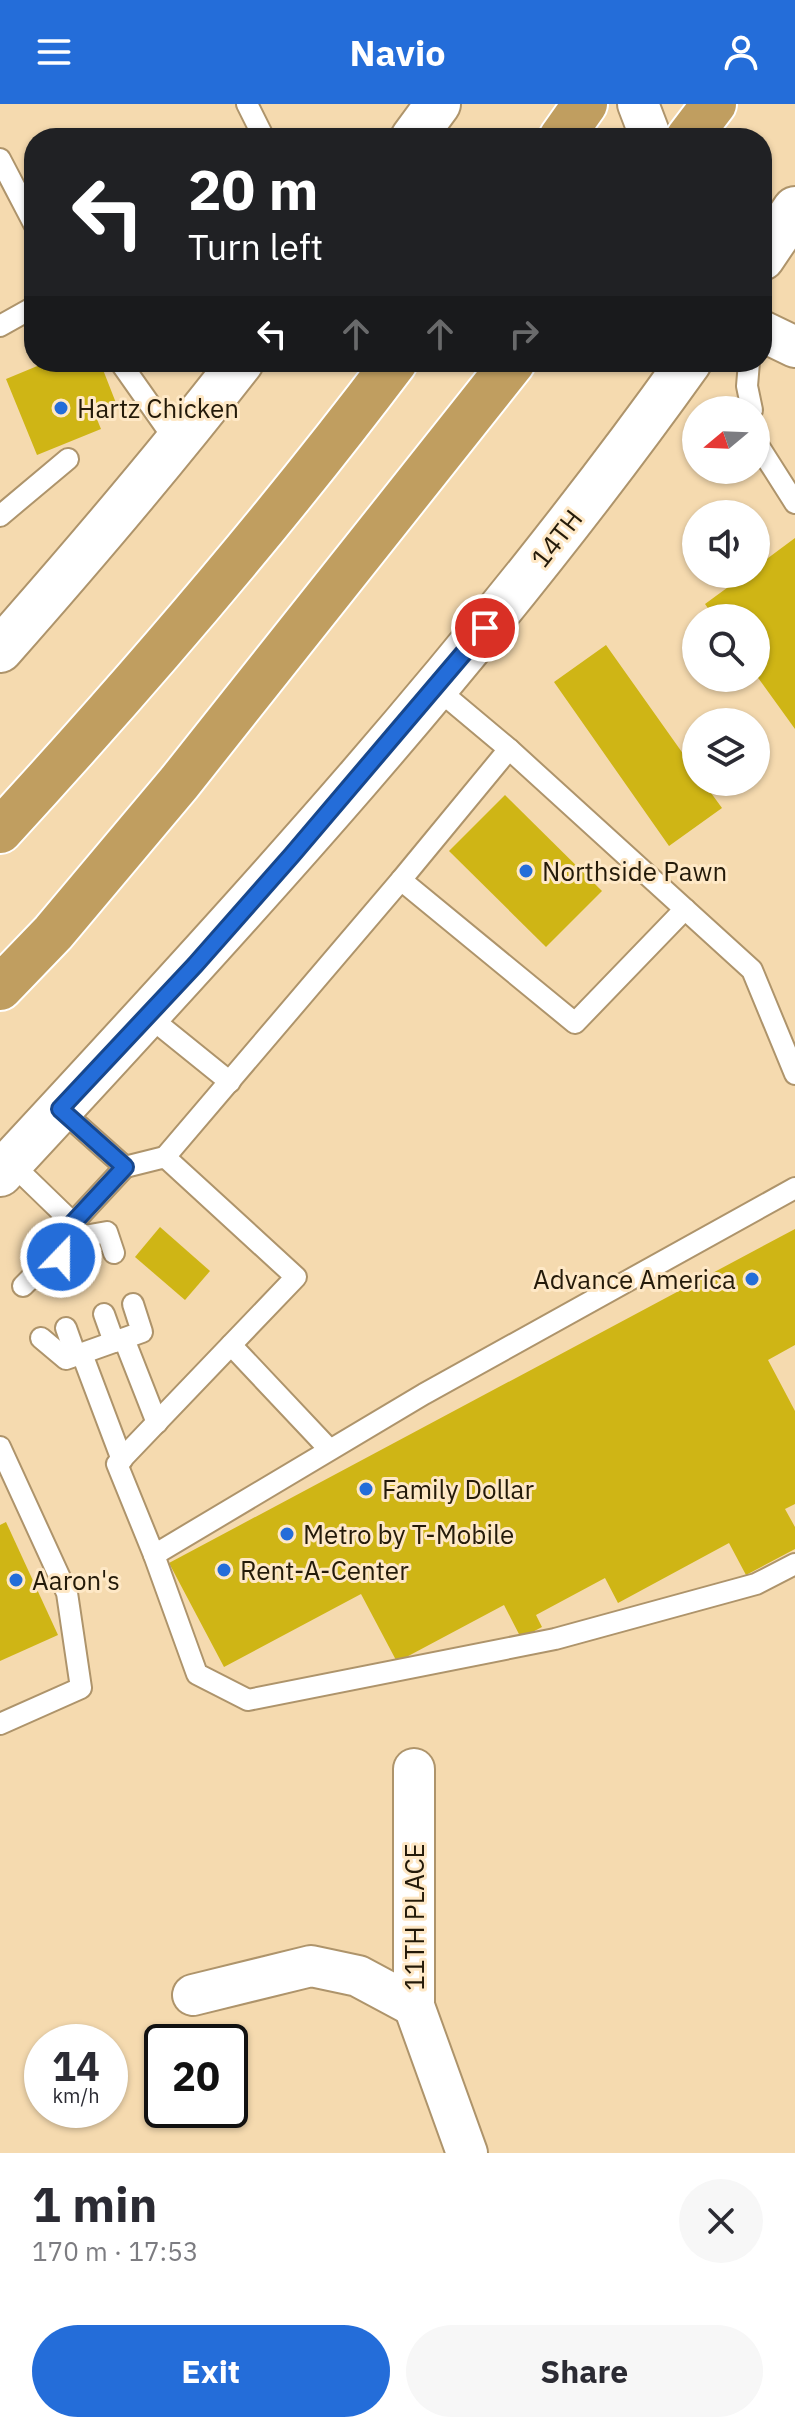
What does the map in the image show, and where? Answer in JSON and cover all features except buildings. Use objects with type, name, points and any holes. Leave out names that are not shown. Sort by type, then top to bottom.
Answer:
[{"type":"highway","points":[[568,128],[585,104]]},
{"type":"highway","points":[[696,128],[714,104]]},
{"type":"highway","points":[[0,831],[216,587],[387,372]]},
{"type":"highway","points":[[0,988],[53,933],[179,783],[505,372]]},
{"type":"street","points":[[420,128],[438,104]]},
{"type":"street","points":[[638,104],[647,128]]},
{"type":"street","points":[[772,243],[795,209]]},
{"type":"street","points":[[772,336],[795,347]]},
{"type":"street","points":[[0,650],[72,569],[233,372]]},
{"type":"street","name":"14TH","points":[[5,1168],[350,789],[501,609],[682,372]]},
{"type":"street","name":"11TH PLACE","points":[[414,1769],[414,2006],[467,2153]]},
{"type":"street","points":[[193,1995],[311,1966],[358,1976],[414,2006]]},
{"type":"lane","points":[[247,104],[259,128]]},
{"type":"lane","points":[[0,159],[24,205]]},
{"type":"lane","points":[[0,326],[24,313]]},
{"type":"lane","points":[[129,372],[177,443]]},
{"type":"lane","points":[[748,372],[749,396]]},
{"type":"lane","points":[[0,516],[68,459]]},
{"type":"lane","points":[[770,464],[795,503]]},
{"type":"lane","points":[[435,687],[509,749],[752,970],[795,1074]]},
{"type":"lane","points":[[23,1286],[125,1167],[165,1157],[509,749]]},
{"type":"lane","points":[[401,880],[575,1023],[685,909]]},
{"type":"lane","points":[[147,1015],[230,1082]]},
{"type":"lane","points":[[60,1109],[125,1167]]},
{"type":"lane","points":[[165,1157],[296,1277],[117,1464],[197,1674],[248,1700],[555,1639],[756,1584],[795,1564]]},
{"type":"lane","points":[[5,1168],[73,1230],[86,1263]]},
{"type":"lane","points":[[154,1555],[424,1394],[795,1188]]},
{"type":"lane","points":[[73,1230],[107,1232],[114,1253]]},
{"type":"lane","points":[[48,1277],[73,1230]]},
{"type":"lane","points":[[41,1338],[66,1359],[142,1332],[133,1304]]},
{"type":"lane","points":[[104,1314],[157,1423]]},
{"type":"lane","points":[[66,1328],[122,1460]]},
{"type":"lane","points":[[231,1345],[329,1449]]},
{"type":"lane","points":[[0,1447],[67,1593],[81,1688],[0,1724]]},
{"type":"place","name":"Hartz Chicken","points":[[61,408]]},
{"type":"place","name":"Northside Pawn","points":[[526,871]]},
{"type":"place","name":"Advance America","points":[[752,1279]]},
{"type":"place","name":"Family Dollar","points":[[366,1489]]},
{"type":"place","name":"Metro by T-Mobile","points":[[287,1534]]},
{"type":"place","name":"Rent-A-Center","points":[[224,1570]]},
{"type":"place","name":"Aaron's","points":[[16,1580]]},
{"type":"route","points":[[61,1257],[73,1238],[73,1223],[125,1167],[60,1109],[195,965],[350,789],[485,628]]}]
